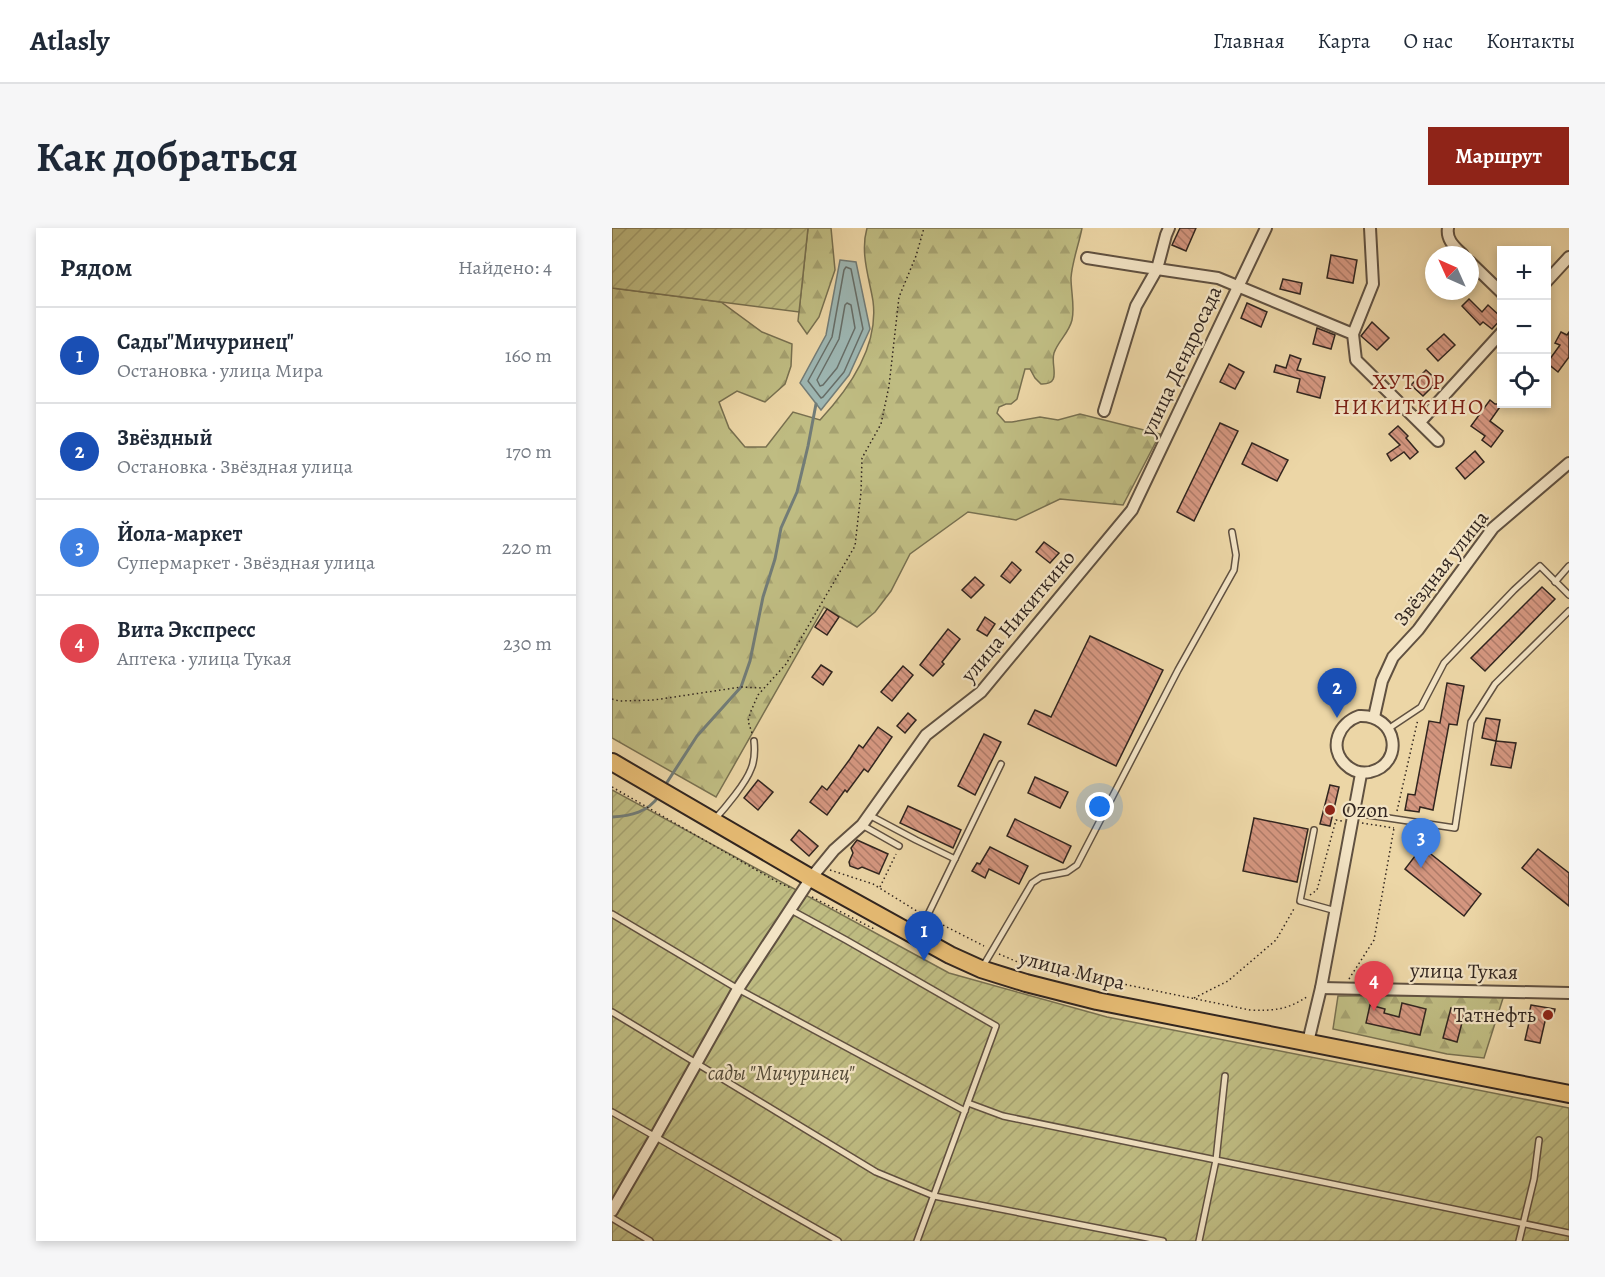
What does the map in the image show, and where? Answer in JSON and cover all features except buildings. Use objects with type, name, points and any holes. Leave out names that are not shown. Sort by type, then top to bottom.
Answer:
[{"type":"main road","name":"улица Мира","points":[[612,762],[714,821],[816,872],[917,937],[981,969],[1097,1001],[1569,1094]]},
{"type":"street","points":[[1104,411],[1136,306],[1157,269],[1169,228]]},
{"type":"street","name":"улица Дендросада","points":[[1132,510],[1266,228]]},
{"type":"street","points":[[1370,228],[1373,284],[1353,334],[1356,360],[1438,441]]},
{"type":"street","points":[[1448,228],[1447,234],[1454,246]]},
{"type":"street","points":[[1551,277],[1569,257]]},
{"type":"street","points":[[1087,258],[1218,278],[1353,334]]},
{"type":"street","points":[[1479,271],[1497,288]]},
{"type":"street","points":[[1420,422],[1497,337]]},
{"type":"street","name":"Звёздная улица","points":[[1374,717],[1382,681],[1393,657],[1418,630],[1493,528],[1569,463]]},
{"type":"street","name":"улица Никиткино","points":[[612,1211],[656,1137],[738,988],[816,872],[834,850],[862,825],[926,735],[981,693],[1132,510]]},
{"type":"street","points":[[1359,716],[1374,717],[1388,729],[1392,735],[1393,745],[1389,758],[1381,768],[1361,774],[1341,760],[1336,742],[1344,724],[1359,716]]},
{"type":"street","points":[[1308,1042],[1322,988],[1361,774]]},
{"type":"street","name":"улица Тукая","points":[[1322,988],[1569,993]]},
{"type":"lane","points":[[981,969],[1032,883],[1041,877],[1067,872],[1077,865],[1178,670],[1234,570],[1236,555],[1232,532]]},
{"type":"lane","points":[[1388,729],[1421,706],[1444,663],[1540,566],[1569,595]]},
{"type":"lane","points":[[1556,582],[1569,566]]},
{"type":"lane","points":[[1354,817],[1396,819],[1455,828],[1471,722],[1495,684],[1569,611]]},
{"type":"lane","points":[[714,821],[751,771],[755,754],[754,741]]},
{"type":"lane","points":[[917,937],[1001,764]]},
{"type":"lane","points":[[869,815],[955,859]]},
{"type":"lane","points":[[862,825],[899,846]]},
{"type":"lane","points":[[1314,830],[1300,901],[1336,911]]},
{"type":"lane","points":[[790,910],[996,1026],[917,1241]]},
{"type":"lane","points":[[612,914],[738,988],[965,1111]]},
{"type":"lane","points":[[612,1012],[876,1172],[934,1196],[1163,1241]]},
{"type":"lane","points":[[1199,1241],[1216,1160],[1225,1076]]},
{"type":"lane","points":[[968,1103],[1003,1116],[1569,1233]]},
{"type":"lane","points":[[612,1112],[838,1241]]},
{"type":"lane","points":[[1519,1241],[1534,1179],[1539,1140]]},
{"type":"lane","points":[[612,1218],[650,1241]]},
{"type":"path","points":[[754,741],[748,721],[758,695],[786,664],[855,546],[862,458],[881,424],[899,297],[916,256],[924,228]]},
{"type":"path","points":[[612,699],[619,701],[654,700],[741,687],[764,688]]},
{"type":"path","points":[[1396,819],[1421,706]]},
{"type":"path","points":[[612,787],[778,883],[802,892],[881,933]]},
{"type":"path","points":[[1192,998],[1228,981],[1276,940],[1300,901],[1317,890],[1336,820],[1354,817],[1394,828],[1374,940],[1344,988]]},
{"type":"path","points":[[879,888],[899,846]]},
{"type":"path","points":[[816,872],[873,884],[927,917],[1020,963],[1250,1010],[1273,1011],[1296,1005],[1322,988]]},
{"type":"green space","points":[[612,228],[808,228],[799,312],[612,288]]},
{"type":"green space","points":[[808,228],[831,228],[835,270],[819,317],[807,334],[798,321]]},
{"type":"green space","points":[[867,228],[1082,228],[1072,272],[1072,320],[1054,353],[1054,378],[1048,383],[1041,384],[1030,369],[1025,369],[1017,399],[1011,404],[999,407],[997,413],[1005,422],[1040,417],[1058,420],[1080,414],[1160,434],[1123,505],[1060,499],[1016,520],[968,512],[910,554],[891,591],[875,612],[857,627],[824,607],[716,797],[612,738],[612,288],[721,302],[762,332],[792,344],[791,366],[785,384],[765,402],[737,391],[719,402],[729,428],[745,447],[766,447],[793,412],[820,420],[841,395],[860,366],[867,350],[874,318],[864,247]]},
{"type":"green space","name":"сады \"Мичуринец\"","points":[[612,790],[949,973],[1107,1017],[1569,1108],[1569,1241],[612,1241]]},
{"type":"green space","points":[[1504,995],[1484,1058],[1447,1054],[1333,1029],[1338,996]]},
{"type":"water","points":[[840,260],[856,262],[870,329],[849,375],[821,410],[800,383],[826,335]]},
{"type":"waterway","points":[[664,787],[697,736],[741,687],[750,661],[763,597],[775,559],[781,528],[797,492],[816,404]]},
{"type":"waterway","points":[[612,817],[638,812],[650,806],[659,796]]},
{"type":"place","name":"Звёздный","points":[[1337,718]]},
{"type":"place","name":"Ozon","points":[[1330,810]]},
{"type":"place","name":"Йола-маркет","points":[[1421,868]]},
{"type":"place","name":"Сады\"Мичуринец\"","points":[[924,961]]},
{"type":"place","name":"Вита Экспресс","points":[[1374,1011]]},
{"type":"place","name":"Татнефть","points":[[1548,1015]]},
{"type":"district","name":"ХУТОР НИКИТКИНО","points":[[1409,394]]}]
